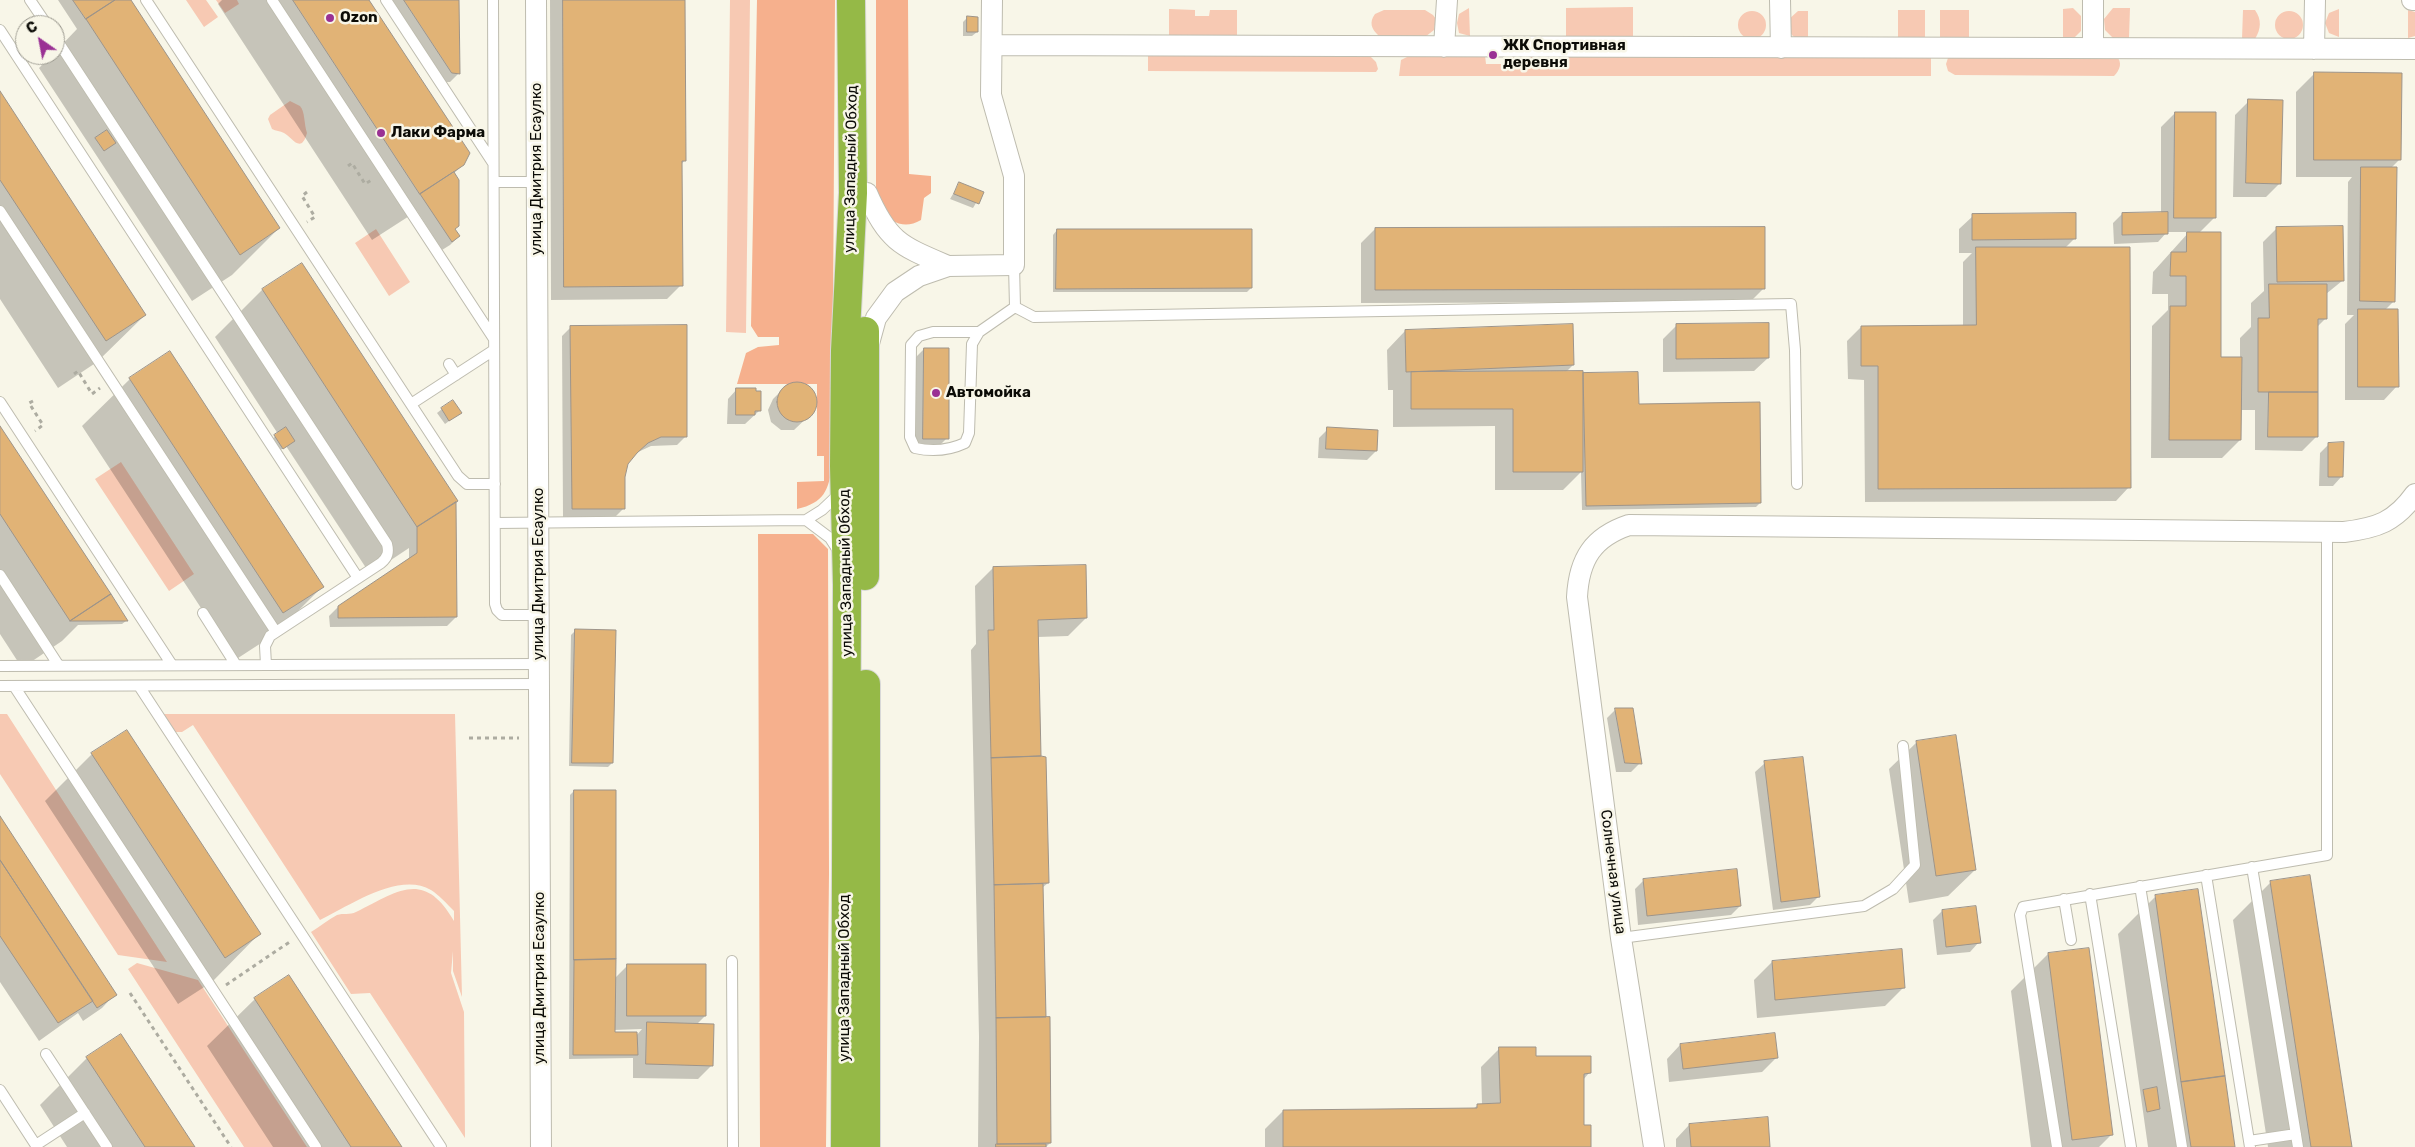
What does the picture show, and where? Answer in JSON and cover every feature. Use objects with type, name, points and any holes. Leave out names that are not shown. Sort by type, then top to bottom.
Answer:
[{"type":"highway","name":"улица Западный Обход","points":[[845,1147],[847,565],[844,486],[845,351],[853,193],[851,0]]},
{"type":"highway","name":"улица Западный Обход","points":[[866,1147],[864,359],[868,193],[868,0]]},
{"type":"street","name":"улица Дмитрия Есаулко","points":[[536,0],[541,1147]]},
{"type":"street","points":[[864,359],[876,318],[895,292],[919,276],[948,266],[1014,265],[1014,176],[992,95],[992,0]]},
{"type":"street","points":[[1444,47],[1447,0]]},
{"type":"street","points":[[1780,0],[1781,48]]},
{"type":"street","points":[[2092,48],[2093,0]]},
{"type":"street","points":[[2314,49],[2315,0]]},
{"type":"street","points":[[992,46],[2415,49]]},
{"type":"street","points":[[868,193],[879,220],[902,245],[948,266]]},
{"type":"street","name":"Солнечная улица","points":[[1654,1147],[1621,938],[1577,597],[1578,576],[1596,544],[1611,531],[1629,525],[2344,532],[2370,529],[2385,523],[2397,515],[2415,494]]},
{"type":"lane","points":[[30,0],[40,15]]},
{"type":"lane","points":[[146,0],[462,481],[467,484],[495,484]]},
{"type":"lane","points":[[272,0],[494,345]]},
{"type":"lane","points":[[386,0],[493,164]]},
{"type":"lane","points":[[493,0],[495,604],[497,610],[502,615],[539,615]]},
{"type":"lane","points":[[0,30],[358,578]]},
{"type":"lane","points":[[65,53],[387,544],[386,558],[266,640],[266,665]]},
{"type":"lane","points":[[494,182],[537,182]]},
{"type":"lane","points":[[0,211],[276,632]]},
{"type":"lane","points":[[1014,265],[1015,308]]},
{"type":"lane","points":[[1015,308],[1034,317],[1791,304],[1795,350],[1797,484]]},
{"type":"lane","points":[[979,332],[934,332],[919,336],[912,346],[910,436],[915,448],[949,450],[965,443],[969,432],[972,344],[979,332],[1015,308]]},
{"type":"lane","points":[[411,404],[456,375],[494,345]]},
{"type":"lane","points":[[449,364],[456,375]]},
{"type":"lane","points":[[0,402],[172,665]]},
{"type":"lane","points":[[495,523],[806,520],[838,497],[844,486]]},
{"type":"lane","points":[[806,520],[830,538],[847,565]]},
{"type":"lane","points":[[2057,1147],[2020,915],[2022,906],[2327,855],[2328,532]]},
{"type":"lane","points":[[0,575],[59,666]]},
{"type":"lane","points":[[203,613],[236,665]]},
{"type":"lane","points":[[1,664],[59,666],[539,664]]},
{"type":"lane","points":[[0,686],[539,684]]},
{"type":"lane","points":[[14,686],[316,1147]]},
{"type":"lane","points":[[139,686],[441,1147]]},
{"type":"lane","points":[[1621,938],[1864,906],[1893,889],[1915,865],[1903,746]]},
{"type":"lane","points":[[2252,868],[2298,1147]]},
{"type":"lane","points":[[2206,875],[2249,1144],[2296,1134]]},
{"type":"lane","points":[[2140,886],[2182,1147]]},
{"type":"lane","points":[[2090,894],[2131,1147]]},
{"type":"lane","points":[[2064,899],[2071,940]]},
{"type":"lane","points":[[732,960],[733,1147]]},
{"type":"lane","points":[[46,1054],[107,1147]]},
{"type":"lane","points":[[0,1090],[37,1146],[85,1113]]},
{"type":"path","points":[[348,166],[352,163],[365,184]]},
{"type":"path","points":[[307,192],[302,196],[315,217]]},
{"type":"path","points":[[74,374],[78,371],[92,394]]},
{"type":"path","points":[[33,401],[29,404],[43,426]]},
{"type":"path","points":[[468,738],[519,738]]},
{"type":"path","points":[[215,992],[302,934]]},
{"type":"path","points":[[130,993],[231,1147]]},
{"type":"shaded area","points":[[186,0],[206,0],[218,17],[204,27]]},
{"type":"shaded area","points":[[216,0],[237,0],[239,4],[225,13]]},
{"type":"shaded area","points":[[730,0],[750,0],[746,333],[726,332]]},
{"type":"shaded area","points":[[757,0],[835,0],[832,465],[829,482],[824,494],[813,503],[797,509],[797,482],[824,481],[824,456],[817,456],[817,384],[737,384],[746,353],[758,347],[779,345],[779,337],[758,337],[751,326]]},
{"type":"shaded area","points":[[876,0],[908,0],[909,174],[931,176],[931,193],[924,198],[921,220],[910,224],[902,224],[891,220],[876,190]]},
{"type":"shaded area","points":[[1633,7],[1633,37],[1566,37],[1566,8]]},
{"type":"shaded area","points":[[1469,8],[1470,36],[1459,33],[1457,23],[1459,14]]},
{"type":"shaded area","points":[[2073,8],[2081,16],[2081,31],[2074,38],[2063,38],[2063,9]]},
{"type":"shaded area","points":[[2113,8],[2130,8],[2129,38],[2113,38],[2105,30],[2104,19]]},
{"type":"shaded area","points":[[1169,9],[1195,10],[1195,16],[1209,16],[1210,10],[1237,10],[1237,36],[1169,36]]},
{"type":"shaded area","points":[[2339,9],[2339,37],[2329,33],[2325,23],[2329,13]]},
{"type":"shaded area","points":[[1384,10],[1425,10],[1436,19],[1434,30],[1425,37],[1379,36],[1374,31],[1372,20],[1375,14]]},
{"type":"shaded area","points":[[1898,10],[1925,10],[1925,40],[1898,40]]},
{"type":"shaded area","points":[[1940,10],[1969,10],[1969,39],[1940,40]]},
{"type":"shaded area","points":[[2243,10],[2255,10],[2259,17],[2259,32],[2255,39],[2242,39]]},
{"type":"shaded area","points":[[2408,10],[2415,12],[2415,36],[2408,38]]},
{"type":"shaded area","points":[[1752,11],[1762,15],[1766,25],[1762,35],[1752,39],[1742,35],[1738,25],[1742,15]]},
{"type":"shaded area","points":[[1798,11],[1808,11],[1808,41],[1791,34],[1788,20]]},
{"type":"shaded area","points":[[2289,11],[2299,15],[2303,25],[2299,35],[2289,39],[2279,35],[2275,25],[2279,15]]},
{"type":"shaded area","points":[[1148,52],[1369,55],[1376,62],[1378,69],[1376,72],[1148,71]]},
{"type":"shaded area","points":[[1485,55],[1486,64],[1510,64],[1510,56],[1931,55],[1931,76],[1399,76],[1401,60],[1409,56]]},
{"type":"shaded area","points":[[1949,55],[2116,56],[2120,63],[2119,69],[2114,76],[1955,75],[1948,71],[1946,64]]},
{"type":"shaded area","points":[[290,101],[300,106],[304,114],[307,133],[305,139],[299,144],[284,133],[272,129],[268,119],[270,115]]},
{"type":"shaded area","points":[[376,229],[410,282],[389,296],[355,243]]},
{"type":"shaded area","points":[[121,462],[194,574],[169,591],[95,479]]},
{"type":"shaded area","points":[[758,534],[813,534],[828,549],[829,874],[826,1147],[760,1147]]},
{"type":"shaded area","points":[[0,714],[7,714],[167,962],[118,955],[0,774]]},
{"type":"shaded area","points":[[164,714],[455,714],[462,997],[453,971],[453,951],[451,973],[464,1012],[465,1138],[370,993],[351,994],[311,932],[337,915],[354,913],[385,897],[409,889],[421,890],[432,895],[443,905],[454,921],[454,911],[431,890],[418,885],[404,885],[389,887],[359,899],[320,920],[193,725],[182,732],[175,732]]},
{"type":"shaded area","points":[[137,963],[198,980],[307,1147],[244,1147],[128,969]]},
{"type":"building","points":[[73,0],[115,0],[86,19]]},
{"type":"building","points":[[115,0],[131,0],[280,228],[240,255],[86,19]]},
{"type":"building","points":[[293,0],[369,0],[470,153],[464,165],[420,194]]},
{"type":"building","points":[[404,0],[459,0],[460,74],[452,73]]},
{"type":"building","points":[[563,0],[685,0],[686,161],[682,161],[683,286],[564,287]]},
{"type":"building","points":[[967,16],[978,17],[978,32],[967,32]]},
{"type":"building","points":[[2314,72],[2402,73],[2401,160],[2314,160]]},
{"type":"building","points":[[0,91],[146,315],[106,341],[0,180]]},
{"type":"building","points":[[2248,99],[2283,100],[2281,184],[2246,183]]},
{"type":"building","points":[[2175,112],[2216,112],[2216,218],[2174,218]]},
{"type":"building","points":[[107,130],[116,143],[104,151],[95,138]]},
{"type":"building","points":[[2361,167],[2397,167],[2395,302],[2360,301]]},
{"type":"building","points":[[454,172],[459,180],[459,226],[455,229],[460,236],[452,242],[420,194]]},
{"type":"building","points":[[959,182],[984,192],[979,204],[954,194]]},
{"type":"building","points":[[2168,212],[2168,234],[2122,235],[2122,213]]},
{"type":"building","points":[[2076,213],[2076,239],[1972,240],[1972,214]]},
{"type":"building","points":[[2343,226],[2344,281],[2277,282],[2276,227]]},
{"type":"building","points":[[1765,227],[1765,289],[1375,290],[1375,228]]},
{"type":"building","points":[[1057,229],[1252,229],[1252,288],[1056,289]]},
{"type":"building","points":[[2187,232],[2221,232],[2221,357],[2242,357],[2241,440],[2169,440],[2170,306],[2186,306],[2186,276],[2170,276],[2171,252],[2186,252]]},
{"type":"building","points":[[1976,247],[2130,247],[2131,488],[1878,489],[1878,366],[1861,366],[1861,326],[1976,325]]},
{"type":"building","points":[[302,263],[458,501],[417,527],[262,289]]},
{"type":"building","points":[[2269,284],[2327,284],[2327,319],[2318,319],[2318,392],[2258,392],[2258,318],[2269,318]]},
{"type":"building","points":[[2358,309],[2398,309],[2399,387],[2358,387]]},
{"type":"building","points":[[1769,323],[1769,358],[1676,359],[1676,324]]},
{"type":"building","points":[[1573,324],[1574,365],[1406,372],[1405,330]]},
{"type":"building","points":[[687,325],[687,437],[661,437],[648,443],[637,453],[628,464],[625,477],[625,509],[572,509],[570,326]]},
{"type":"building","name":"Автомойка","points":[[924,348],[949,348],[949,439],[923,439]]},
{"type":"building","points":[[170,351],[324,587],[283,613],[129,378]]},
{"type":"building","points":[[1583,371],[1583,472],[1513,472],[1513,409],[1411,409],[1411,372]]},
{"type":"building","points":[[1638,372],[1639,404],[1760,402],[1761,503],[1586,506],[1583,373]]},
{"type":"building","points":[[801,382],[808,385],[814,391],[817,402],[816,410],[808,419],[801,422],[793,422],[786,419],[778,410],[777,398],[780,391],[789,383]]},
{"type":"building","points":[[736,388],[756,388],[756,391],[761,391],[761,411],[755,411],[755,415],[736,415]]},
{"type":"building","points":[[2269,392],[2318,392],[2318,437],[2268,437]]},
{"type":"building","points":[[453,400],[462,413],[449,421],[441,408]]},
{"type":"building","points":[[0,426],[111,594],[70,621],[0,514]]},
{"type":"building","points":[[286,427],[295,441],[283,449],[274,435]]},
{"type":"building","points":[[1327,427],[1378,430],[1377,451],[1326,449]]},
{"type":"building","points":[[2344,442],[2343,477],[2328,477],[2328,443]]},
{"type":"building","points":[[456,502],[457,617],[338,618],[338,606],[417,553],[417,527]]},
{"type":"building","points":[[1086,565],[1087,618],[1038,620],[1041,756],[991,758],[988,630],[994,630],[993,567]]},
{"type":"building","points":[[111,594],[128,621],[70,621]]},
{"type":"building","points":[[575,629],[616,630],[613,763],[572,763]]},
{"type":"building","points":[[1615,708],[1633,708],[1642,764],[1625,763]]},
{"type":"building","points":[[127,730],[261,934],[225,958],[91,753]]},
{"type":"building","points":[[1956,735],[1976,870],[1936,876],[1916,741]]},
{"type":"building","points":[[1046,757],[1049,883],[994,885],[991,758]]},
{"type":"building","points":[[1803,757],[1820,897],[1781,902],[1764,761]]},
{"type":"building","points":[[574,790],[616,790],[616,959],[574,960]]},
{"type":"building","points":[[0,816],[117,995],[97,1008],[0,860]]},
{"type":"building","points":[[0,860],[93,1001],[58,1023],[0,936]]},
{"type":"building","points":[[1737,869],[1741,906],[1647,916],[1643,879]]},
{"type":"building","points":[[2310,875],[2352,1147],[2311,1147],[2270,881]]},
{"type":"building","points":[[1043,884],[1046,1017],[996,1018],[994,885]]},
{"type":"building","points":[[2198,889],[2225,1076],[2181,1082],[2155,895]]},
{"type":"building","points":[[1976,906],[1981,943],[1946,947],[1942,910]]},
{"type":"building","points":[[2089,948],[2113,1135],[2072,1140],[2048,953]]},
{"type":"building","points":[[1902,949],[1905,988],[1775,1000],[1772,961]]},
{"type":"building","points":[[616,959],[615,1032],[637,1032],[638,1055],[573,1055],[574,960]]},
{"type":"building","points":[[627,964],[706,964],[706,1016],[627,1016]]},
{"type":"building","points":[[289,975],[402,1147],[351,1147],[254,998]]},
{"type":"building","points":[[1050,1017],[1051,1143],[997,1144],[996,1018]]},
{"type":"building","points":[[647,1022],[714,1024],[713,1066],[646,1064]]},
{"type":"building","points":[[1775,1033],[1778,1058],[1683,1069],[1680,1044]]},
{"type":"building","points":[[121,1034],[195,1147],[145,1147],[86,1057]]},
{"type":"building","points":[[1499,1047],[1536,1047],[1536,1056],[1591,1056],[1591,1073],[1584,1074],[1584,1125],[1591,1125],[1591,1147],[1283,1147],[1283,1110],[1477,1108],[1477,1104],[1500,1103]]},
{"type":"building","points":[[2225,1076],[2235,1147],[2191,1147],[2181,1082]]},
{"type":"building","points":[[2157,1087],[2160,1109],[2147,1112],[2143,1090]]},
{"type":"building","points":[[1768,1117],[1770,1147],[1691,1147],[1689,1124]]},
{"type":"building","points":[[996,1144],[1046,1144],[1046,1147],[996,1147]]},
{"type":"place","name":"Ozon","points":[[330,18]]},
{"type":"place","name":"ЖК Спортивная деревня","points":[[1493,55]]},
{"type":"place","name":"Лаки Фарма","points":[[381,133]]},
{"type":"place","name":"Автомойка","points":[[936,393]]}]
